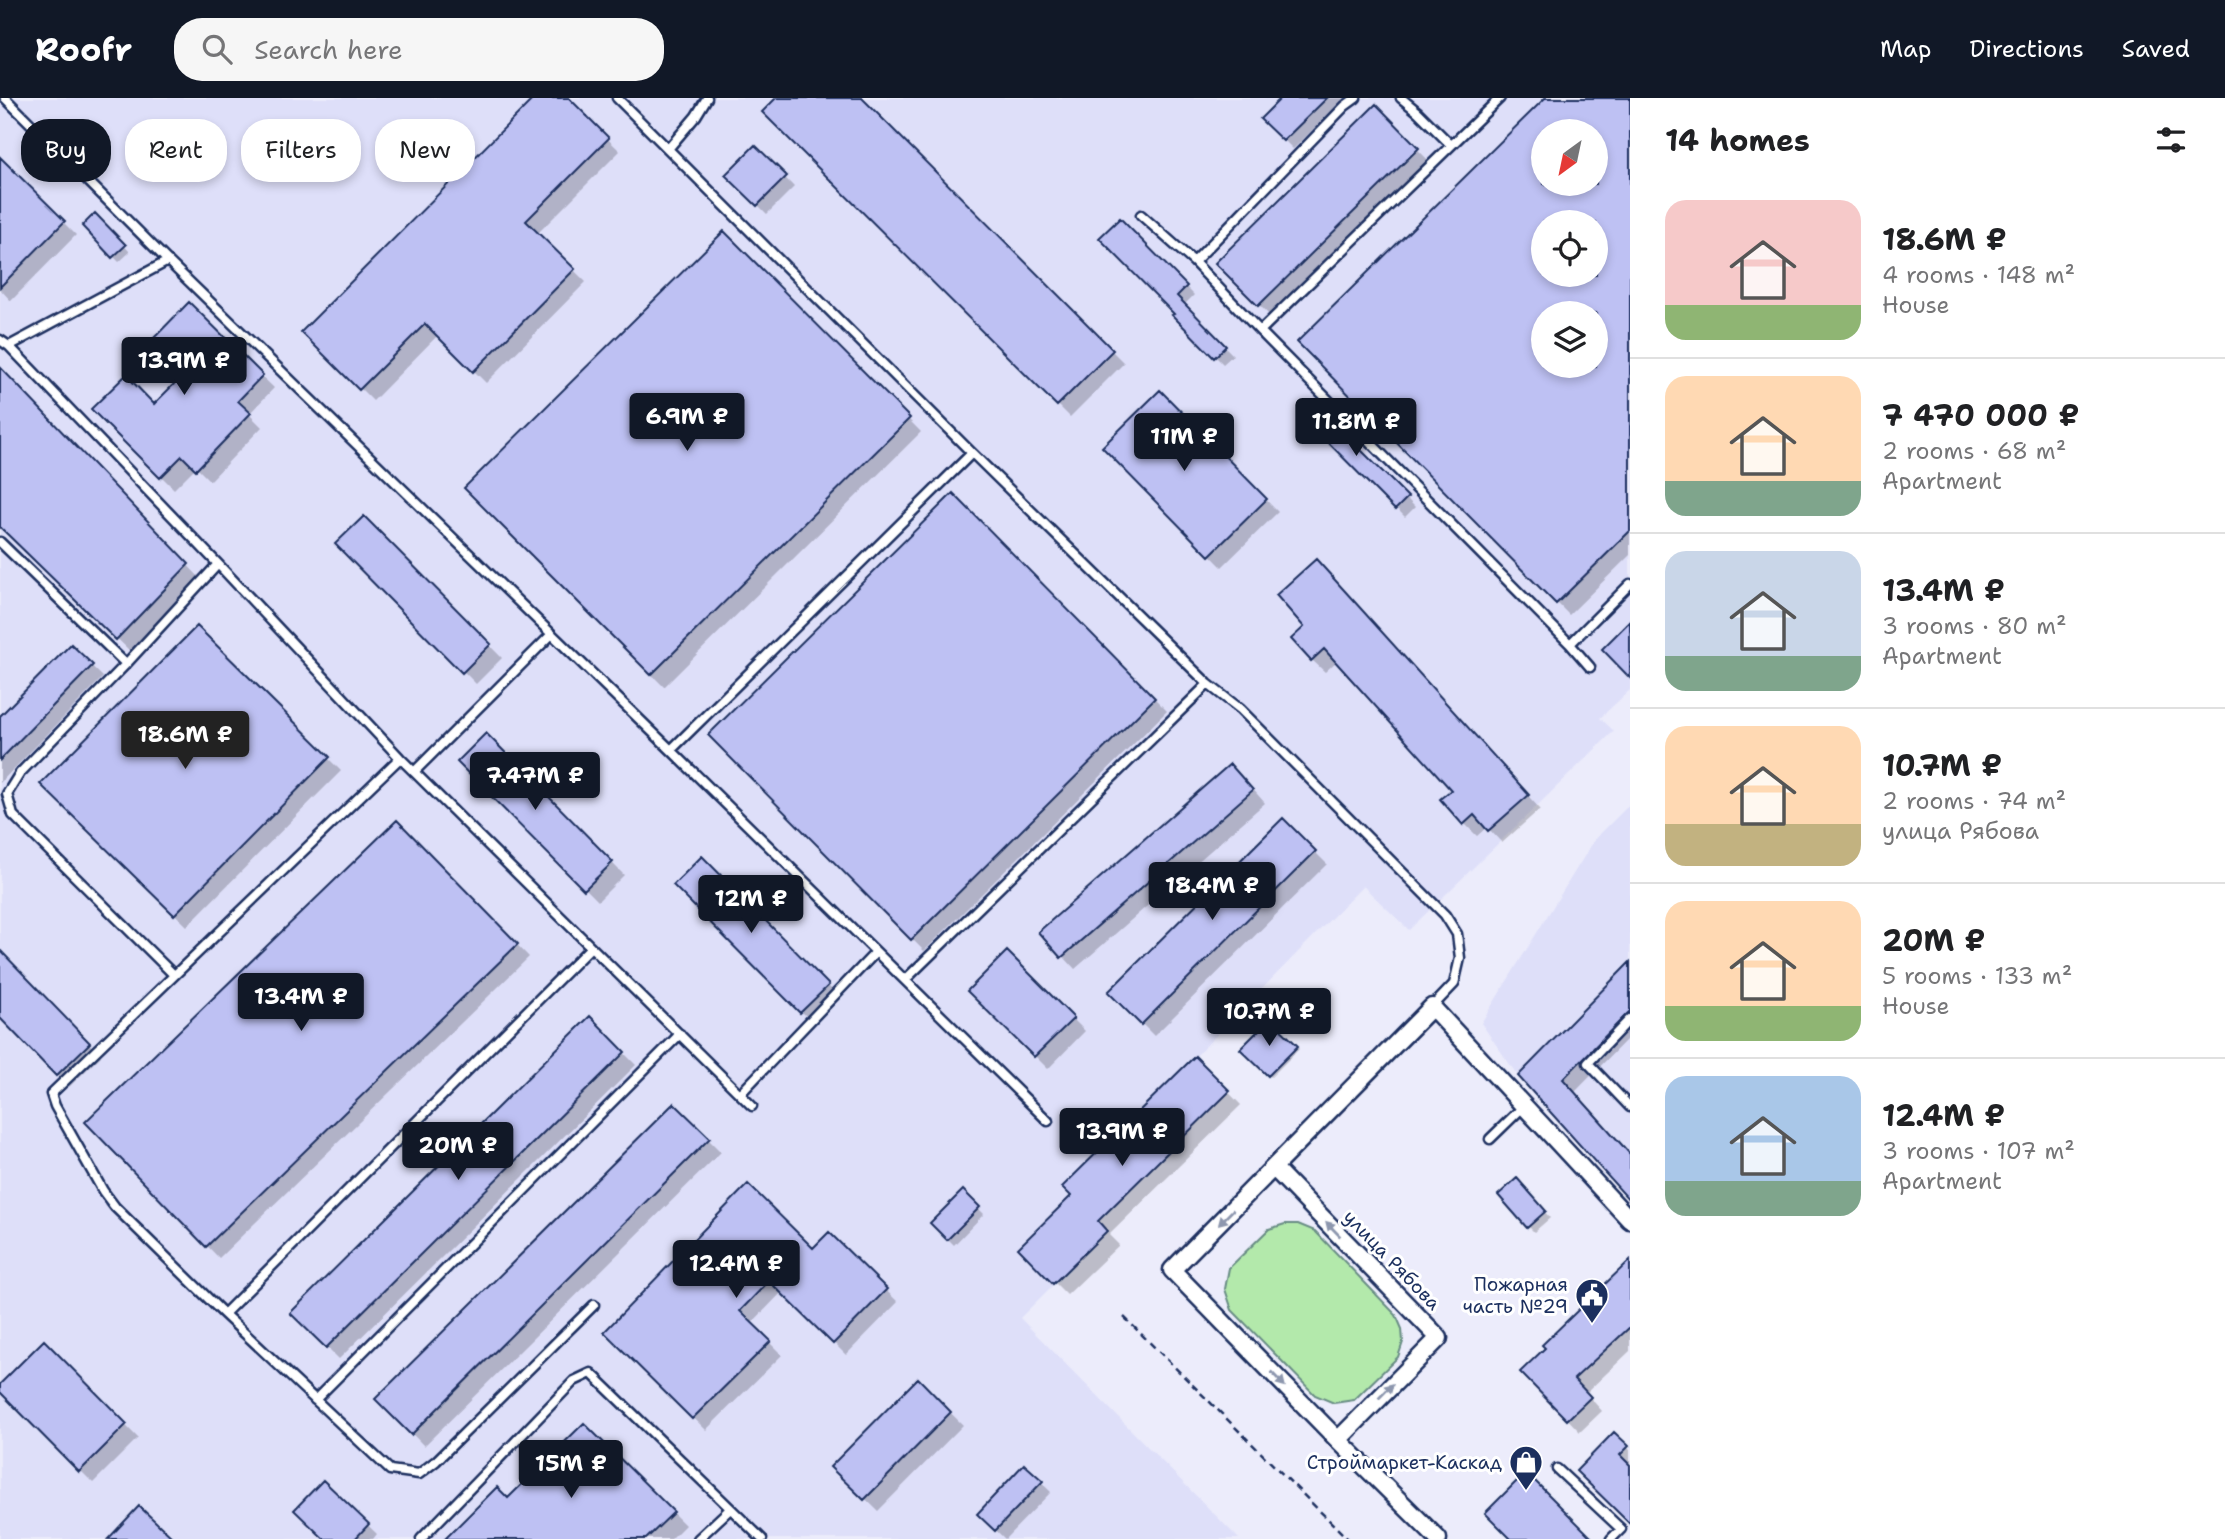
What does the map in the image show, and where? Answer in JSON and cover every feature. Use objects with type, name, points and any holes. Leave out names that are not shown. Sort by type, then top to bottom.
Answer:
[{"type":"street","points":[[1438,1539],[1172,1270],[1432,1007],[1630,1220]]},
{"type":"street","name":"улица Рябова","points":[[1274,1168],[1439,1338],[1338,1440]]},
{"type":"lane","points":[[5,98],[168,261],[1048,1121]]},
{"type":"lane","points":[[617,98],[972,453],[1208,684],[1240,709],[1445,915],[1457,934],[1460,958],[1454,984],[1432,1007]]},
{"type":"lane","points":[[668,149],[696,116],[707,98]]},
{"type":"lane","points":[[1194,262],[1345,106],[1356,98]]},
{"type":"lane","points":[[1401,98],[1419,112],[1451,145]]},
{"type":"lane","points":[[1260,331],[1500,98]]},
{"type":"lane","points":[[1142,215],[1194,262],[1570,643],[1590,667]]},
{"type":"lane","points":[[9,346],[168,261]]},
{"type":"lane","points":[[0,340],[9,346],[218,564],[400,758],[752,1107]]},
{"type":"lane","points":[[671,750],[972,453]]},
{"type":"lane","points":[[0,542],[126,664]]},
{"type":"lane","points":[[174,975],[13,815],[7,794],[20,773],[218,564]]},
{"type":"lane","points":[[1570,643],[1630,584]]},
{"type":"lane","points":[[414,772],[552,634]]},
{"type":"lane","points":[[905,980],[1208,684]]},
{"type":"lane","points":[[400,758],[51,1094],[55,1106],[103,1191],[115,1207],[390,1470],[419,1474],[436,1461],[594,1305]]},
{"type":"lane","points":[[224,1314],[591,947]]},
{"type":"lane","points":[[740,1094],[876,952]]},
{"type":"lane","points":[[1630,1019],[1588,1063],[1630,1107]]},
{"type":"lane","points":[[315,1400],[680,1034]]},
{"type":"lane","points":[[1490,1139],[1524,1106]]},
{"type":"lane","points":[[421,1539],[575,1381],[592,1373],[762,1539]]},
{"type":"lane","points":[[1557,1469],[1621,1529],[1611,1539]]},
{"type":"lane","points":[[698,1539],[730,1509]]},
{"type":"path","points":[[1124,1317],[1348,1539]]},
{"type":"shaded area","points":[[0,98],[1630,98],[1630,690],[1600,718],[1614,731],[1409,930],[1363,886],[1196,1056],[1230,1091],[1098,1221],[1107,1231],[1020,1318],[1239,1539],[0,1539]]},
{"type":"shaded area","points":[[1630,804],[1630,1201],[1518,1076],[1481,1023],[1595,839]]},
{"type":"green space","points":[[1285,1224],[1298,1224],[1315,1231],[1396,1315],[1402,1329],[1403,1342],[1398,1357],[1354,1400],[1334,1403],[1315,1395],[1232,1310],[1225,1289],[1229,1268],[1269,1229]]},
{"type":"building","points":[[534,98],[569,98],[609,138],[526,221],[575,269],[473,372],[425,324],[359,390],[301,332],[450,182],[475,182],[475,157]]},
{"type":"building","points":[[776,98],[862,98],[1113,350],[1057,406],[762,112]]},
{"type":"building","points":[[1281,98],[1327,98],[1283,141],[1260,119]]},
{"type":"building","points":[[1545,98],[1630,98],[1630,531],[1556,604],[1297,342]]},
{"type":"building","points":[[1376,104],[1419,148],[1258,306],[1215,263]]},
{"type":"building","points":[[755,145],[787,176],[757,206],[725,175]]},
{"type":"building","points":[[0,157],[21,178],[21,182],[25,182],[65,221],[0,287]]},
{"type":"building","points":[[95,213],[126,245],[112,258],[82,226]]},
{"type":"building","points":[[1120,218],[1187,286],[1177,296],[1226,346],[1214,358],[1099,238]]},
{"type":"building","points":[[724,231],[910,418],[651,675],[464,488]]},
{"type":"building","points":[[189,302],[263,375],[238,401],[251,413],[196,470],[182,456],[160,478],[91,409],[126,375],[154,404],[184,374],[151,341]]},
{"type":"building","points":[[0,367],[189,564],[116,640],[0,527]]},
{"type":"building","points":[[1160,390],[1267,499],[1209,556],[1102,447]]},
{"type":"building","points":[[1317,406],[1408,497],[1395,510],[1304,418]]},
{"type":"building","points":[[953,493],[1155,698],[911,940],[708,735]]},
{"type":"building","points":[[364,516],[491,644],[462,673],[335,544]]},
{"type":"building","points":[[1316,559],[1529,795],[1488,831],[1474,815],[1463,825],[1440,799],[1451,790],[1324,649],[1311,661],[1291,639],[1304,627],[1276,595]]},
{"type":"building","points":[[1630,621],[1630,678],[1602,649]]},
{"type":"building","points":[[197,626],[330,757],[174,915],[40,784]]},
{"type":"building","points":[[71,644],[93,665],[0,760],[0,716]]},
{"type":"building","points":[[486,733],[613,862],[584,890],[457,762]]},
{"type":"building","points":[[1230,764],[1253,790],[1061,958],[1038,932]]},
{"type":"building","points":[[1283,818],[1316,851],[1141,1025],[1108,992]]},
{"type":"building","points":[[397,820],[518,944],[206,1247],[85,1122]]},
{"type":"building","points":[[702,856],[829,985],[800,1013],[673,885]]},
{"type":"building","points":[[0,950],[90,1043],[56,1076],[0,1018]]},
{"type":"building","points":[[1007,951],[1074,1018],[1034,1057],[967,991]]},
{"type":"building","points":[[1630,962],[1630,1011],[1563,1079],[1630,1154],[1630,1201],[1518,1076]]},
{"type":"building","points":[[590,1016],[625,1052],[326,1348],[290,1313]]},
{"type":"building","points":[[1270,1019],[1298,1046],[1268,1076],[1240,1049]]},
{"type":"building","points":[[1195,1056],[1230,1091],[1098,1221],[1107,1231],[1053,1284],[1018,1248],[1071,1196],[1062,1187]]},
{"type":"building","points":[[674,1103],[710,1138],[411,1435],[375,1399]]},
{"type":"building","points":[[1517,1178],[1546,1211],[1527,1228],[1498,1195]]},
{"type":"building","points":[[748,1184],[813,1248],[829,1232],[887,1289],[833,1344],[769,1281],[740,1311],[771,1341],[692,1419],[604,1332]]},
{"type":"building","points":[[963,1190],[980,1207],[947,1240],[930,1223]]},
{"type":"building","points":[[1630,1260],[1630,1327],[1574,1379],[1591,1397],[1567,1420],[1520,1372],[1545,1348],[1542,1345]]},
{"type":"building","points":[[44,1340],[127,1424],[79,1472],[0,1392],[0,1384]]},
{"type":"building","points":[[918,1378],[951,1412],[864,1500],[830,1467]]},
{"type":"building","points":[[584,1423],[674,1512],[646,1539],[445,1539],[497,1487],[508,1498]]},
{"type":"building","points":[[1614,1432],[1629,1446],[1620,1455],[1630,1465],[1630,1524],[1576,1471]]},
{"type":"building","points":[[1024,1464],[1043,1481],[995,1531],[977,1514]]},
{"type":"building","name":"Строймаркет-Каскад","points":[[1526,1472],[1593,1539],[1511,1539],[1485,1513]]},
{"type":"building","points":[[323,1480],[369,1524],[355,1539],[324,1539],[294,1510]]},
{"type":"building","points":[[139,1506],[174,1539],[108,1539]]},
{"type":"place","name":"Пожарная часть №29","points":[[1592,1325]]},
{"type":"place","name":"Строймаркет-Каскад","points":[[1526,1492]]}]
